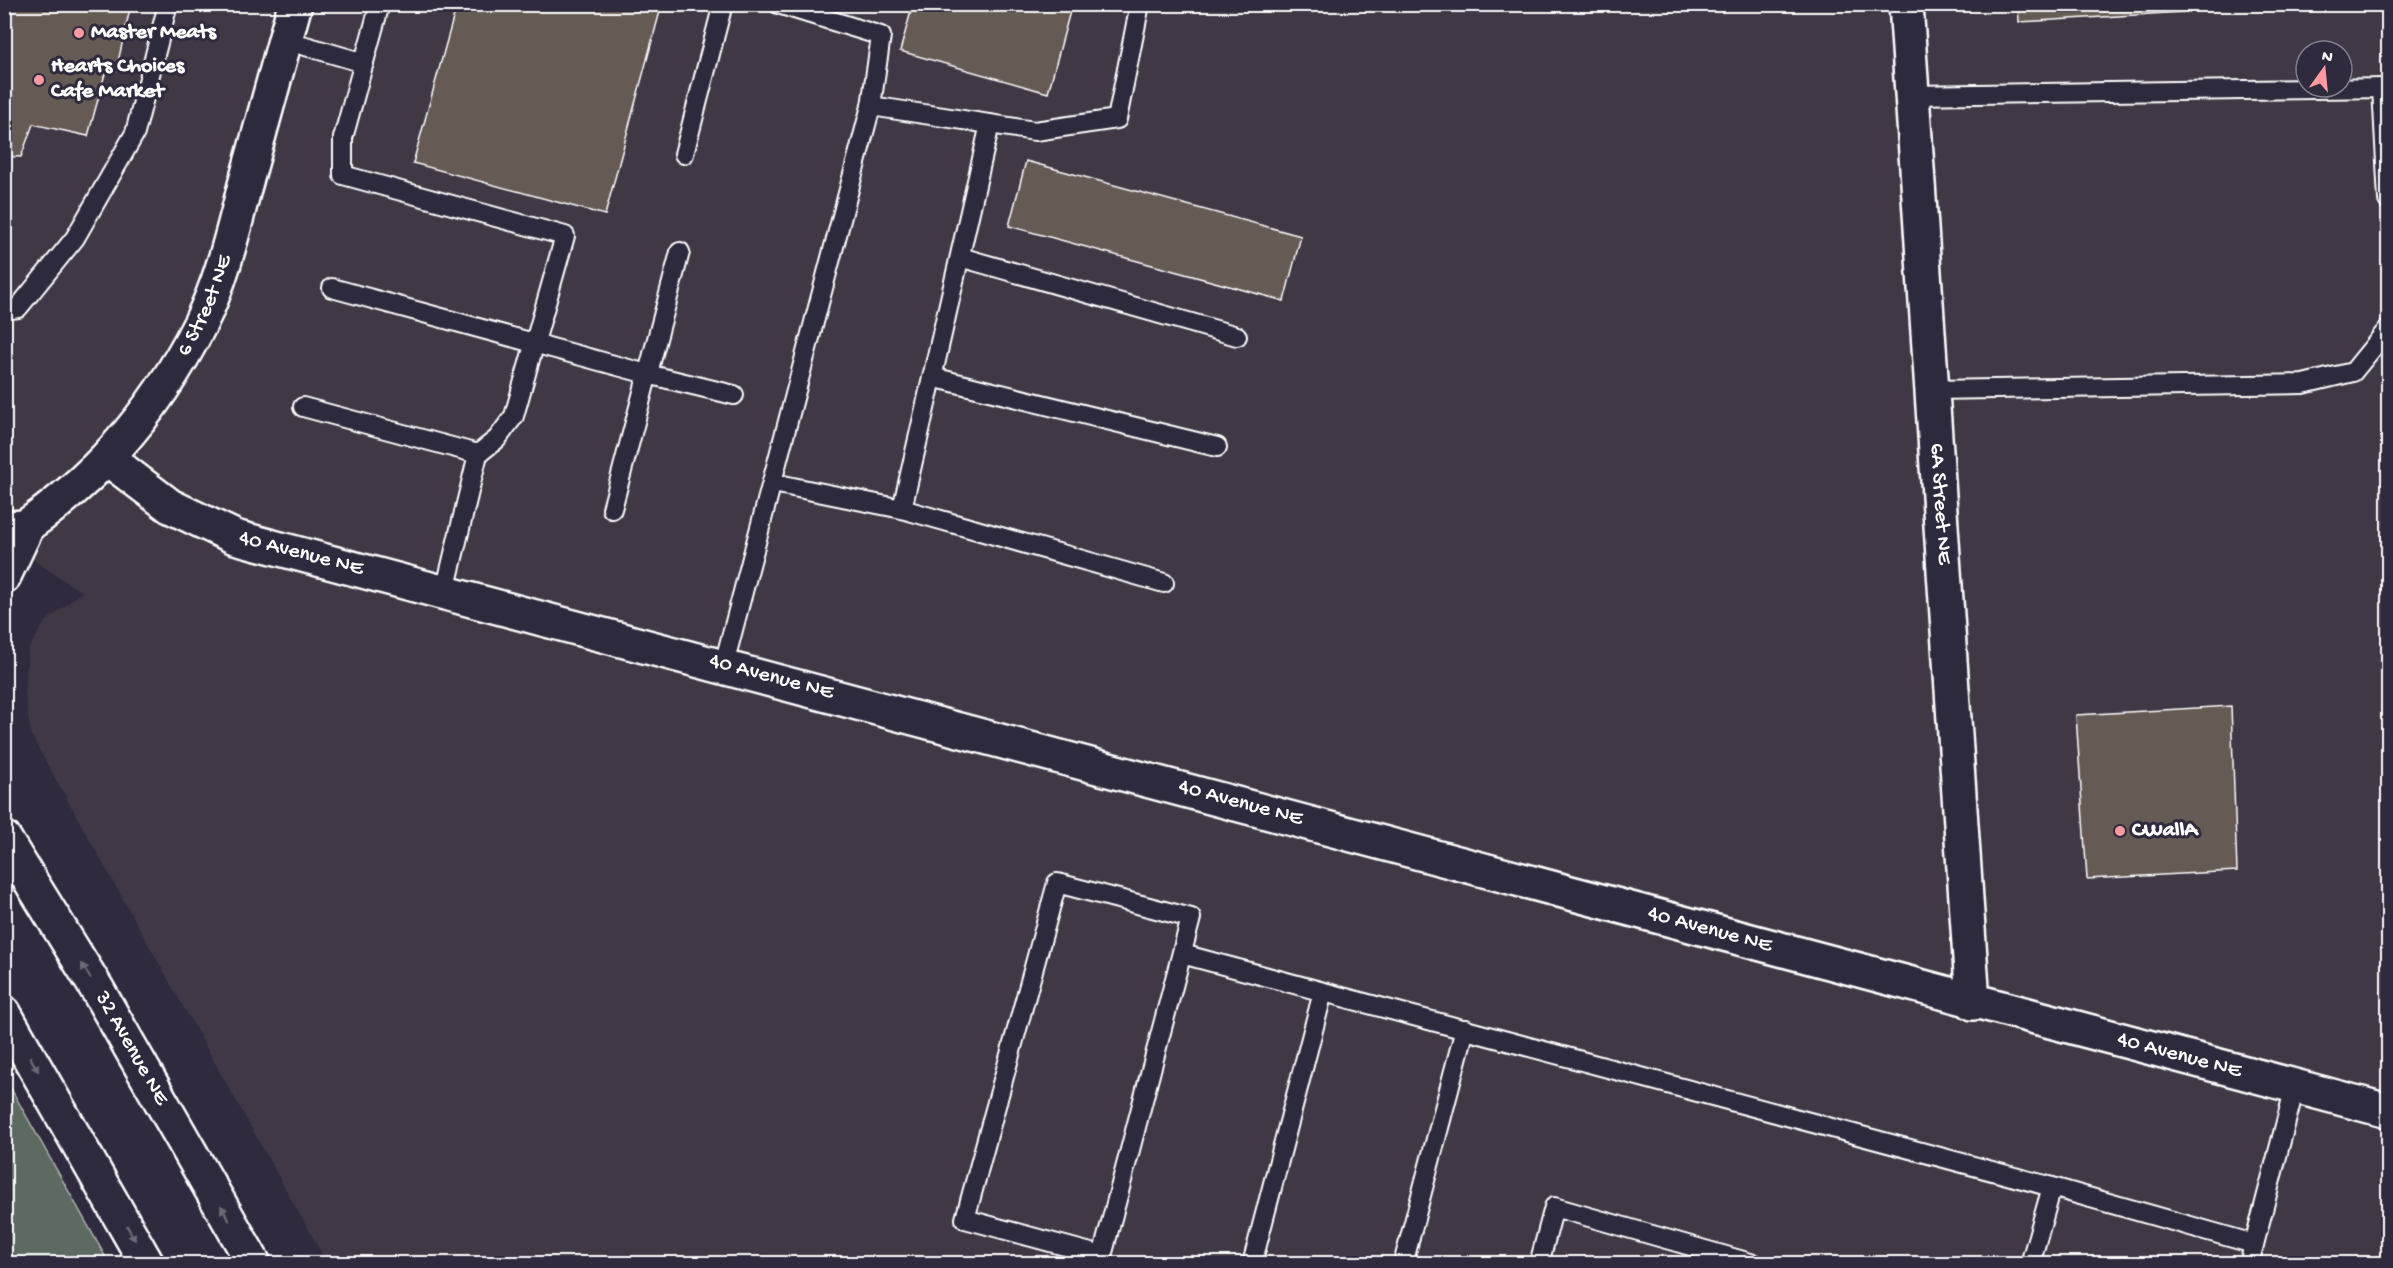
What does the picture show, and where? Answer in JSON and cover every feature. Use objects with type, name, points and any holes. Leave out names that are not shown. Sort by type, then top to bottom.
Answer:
[{"type":"street","name":"6 Street NE","points":[[12,532],[88,479],[108,459],[162,391],[201,322],[225,259],[295,4]]},
{"type":"street","name":"6A Street NE","points":[[1906,4],[1973,1003]]},
{"type":"street","name":"40 Avenue NE","points":[[108,459],[170,506],[235,537],[724,664],[1973,1003],[2388,1111]]},
{"type":"street","points":[[4,576],[12,532]]},
{"type":"street","name":"32 Avenue NE","points":[[5,836],[97,989],[254,1263]]},
{"type":"street","points":[[4,1013],[147,1263]]},
{"type":"lane","points":[[4,310],[18,308],[75,238],[135,133],[168,4]]},
{"type":"lane","points":[[380,4],[343,138],[343,175],[565,236],[514,416],[497,439],[478,454],[445,591]]},
{"type":"lane","points":[[684,154],[723,4]]},
{"type":"lane","points":[[724,664],[871,106],[881,36],[778,4]]},
{"type":"lane","points":[[871,106],[1035,131],[1117,119],[1140,4]]},
{"type":"lane","points":[[285,40],[364,63]]},
{"type":"lane","points":[[1912,94],[2385,88],[2388,200]]},
{"type":"lane","points":[[902,509],[990,124]]},
{"type":"lane","points":[[612,509],[680,252]]},
{"type":"lane","points":[[960,257],[1237,336]]},
{"type":"lane","points":[[332,288],[647,374],[734,395]]},
{"type":"lane","points":[[1933,390],[2303,384],[2353,372],[2388,329]]},
{"type":"lane","points":[[932,377],[1217,447]]},
{"type":"lane","points":[[303,407],[478,454]]},
{"type":"lane","points":[[773,483],[902,509],[1164,583]]},
{"type":"lane","points":[[1057,883],[1191,918],[1182,954],[1101,1260],[965,1219],[1057,883]]},
{"type":"lane","points":[[1182,954],[2052,1187],[2254,1244]]},
{"type":"lane","points":[[1252,1263],[1323,992]]},
{"type":"lane","points":[[1403,1263],[1465,1029]]},
{"type":"lane","points":[[2249,1263],[2295,1087]]},
{"type":"lane","points":[[2030,1263],[2052,1187]]},
{"type":"lane","points":[[1539,1263],[1554,1207],[1754,1263]]},
{"type":"shaded area","points":[[4,5],[2388,5],[2388,1263],[327,1263],[31,735],[25,695],[28,650],[44,623],[82,592],[5,541]]},
{"type":"shaded area","points":[[5,1078],[109,1263],[5,1263]]},
{"type":"building","points":[[4,4],[131,4],[116,71],[106,70],[88,136],[33,124],[21,157],[4,156]]},
{"type":"building","points":[[457,4],[662,4],[605,215],[413,163]]},
{"type":"building","points":[[913,4],[1072,4],[1048,93],[900,51]]},
{"type":"building","points":[[2018,4],[2182,4],[2183,12],[2019,22]]},
{"type":"building","points":[[1026,161],[1301,236],[1284,301],[1009,226]]},
{"type":"building","points":[[2231,706],[2237,871],[2087,879],[2076,715]]},
{"type":"place","name":"Master Meats","points":[[79,33]]},
{"type":"place","name":"Hearts Choices Cafe Market","points":[[39,80]]},
{"type":"place","name":"CWallA","points":[[2120,831]]}]
